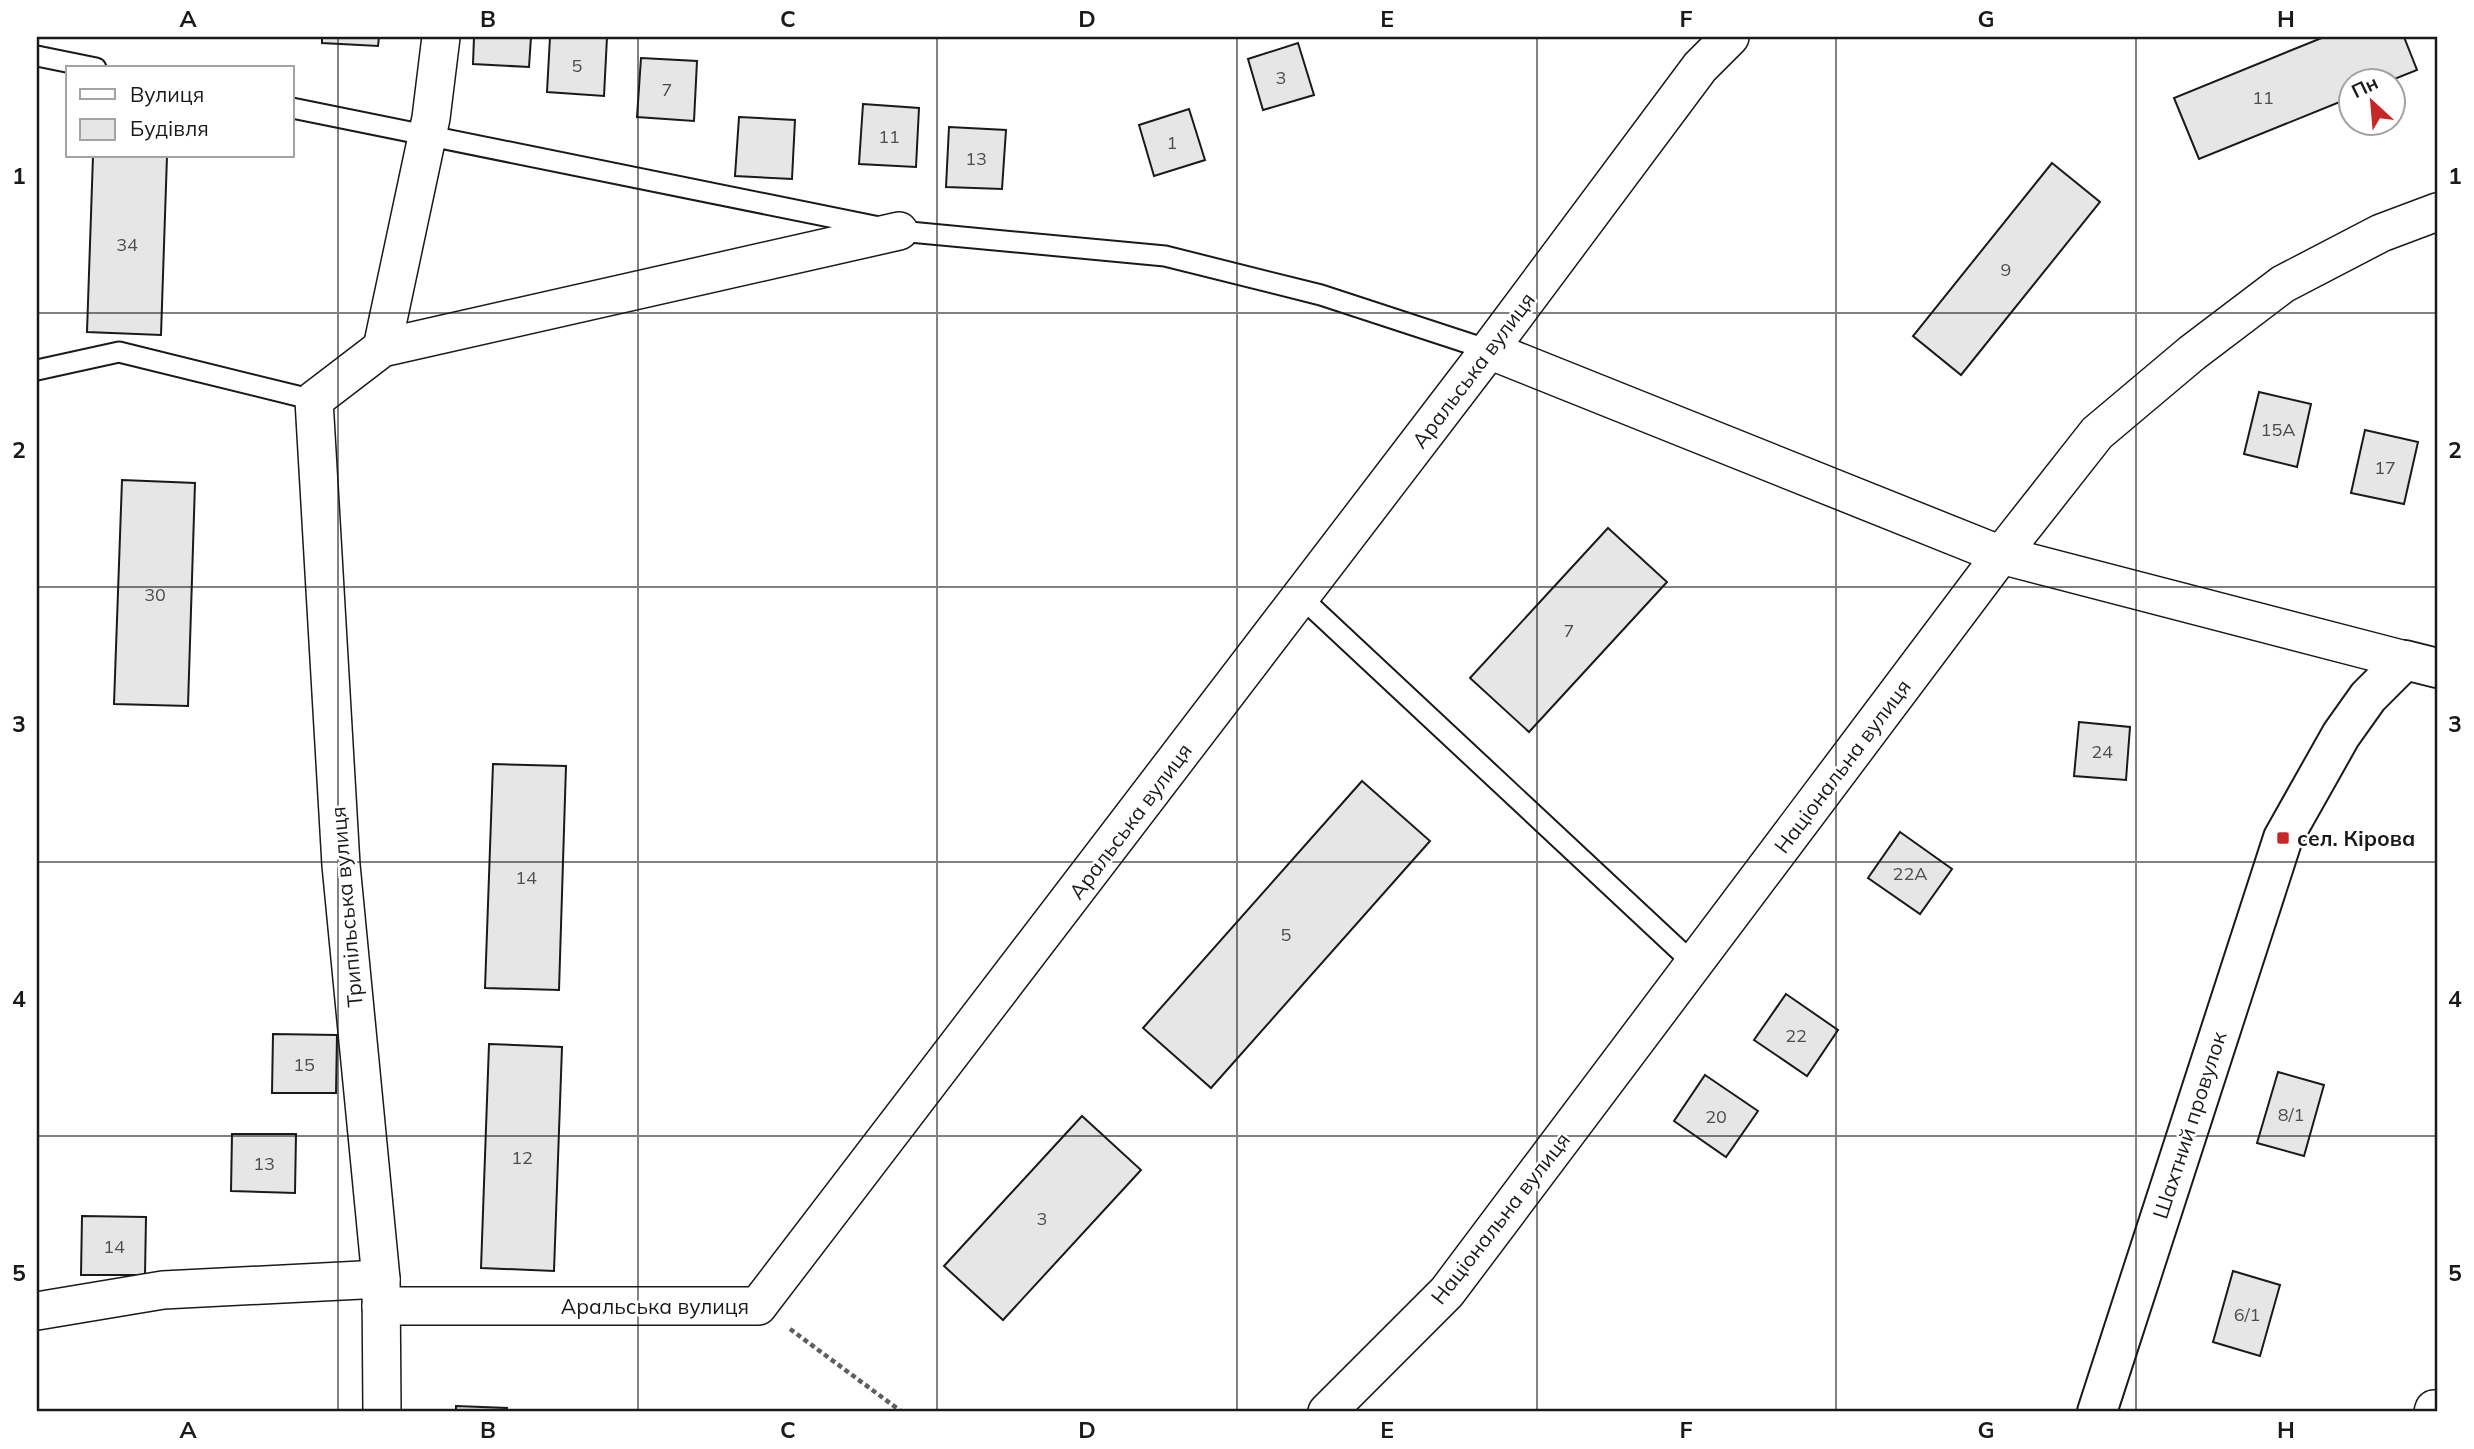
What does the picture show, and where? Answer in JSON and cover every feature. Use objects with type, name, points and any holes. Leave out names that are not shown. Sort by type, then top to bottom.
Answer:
[{"type":"street","points":[[383,348],[428,135],[441,37]]},
{"type":"street","name":"Аральська вулиця","points":[[37,1311],[163,1290],[381,1293],[758,1306],[1489,350],[1700,67],[1730,37]]},
{"type":"street","name":"Національна вулиця","points":[[1327,1412],[1447,1292],[2001,555],[2097,433],[2192,353],[2283,284],[2381,233],[2437,212]]},
{"type":"street","points":[[314,400],[383,348],[899,231]]},
{"type":"street","points":[[1489,350],[2001,555],[2421,664]]},
{"type":"street","name":"Трипільська вулиця","points":[[314,400],[341,865],[381,1293],[382,1412]]},
{"type":"street","name":"Шахтний провулок","points":[[2097,1412],[2283,838],[2341,735],[2368,698],[2421,664]]},
{"type":"lane","points":[[37,56],[86,66]]},
{"type":"lane","points":[[294,108],[899,231],[1165,256],[1321,295],[1489,350]]},
{"type":"lane","points":[[37,370],[119,352],[314,400]]},
{"type":"lane","points":[[1301,597],[1694,964]]},
{"type":"path","points":[[758,1306],[902,1412]]},
{"type":"building","points":[[322,37],[379,37],[378,46],[322,43]]},
{"type":"building","points":[[474,37],[531,37],[529,67],[473,64]]},
{"type":"building","points":[[550,37],[607,37],[604,96],[547,92]]},
{"type":"building","points":[[2324,37],[2404,37],[2417,70],[2408,74],[2408,66],[2338,66],[2338,103],[2199,159],[2174,98]]},
{"type":"building","points":[[1298,43],[1314,95],[1263,110],[1248,59]]},
{"type":"building","points":[[641,58],[697,61],[694,121],[637,117]]},
{"type":"building","points":[[863,104],[919,108],[916,167],[859,164]]},
{"type":"building","points":[[1189,109],[1205,160],[1154,176],[1139,125]]},
{"type":"building","points":[[739,117],[795,120],[792,179],[735,176]]},
{"type":"building","points":[[949,127],[1006,130],[1002,189],[946,187]]},
{"type":"building","points":[[93,158],[167,158],[161,335],[87,332]]},
{"type":"building","points":[[2052,163],[2100,202],[1961,375],[1913,336]]},
{"type":"building","points":[[2259,392],[2311,404],[2297,467],[2244,454]]},
{"type":"building","points":[[2365,430],[2418,442],[2404,504],[2351,493]]},
{"type":"building","points":[[122,480],[195,483],[188,706],[114,704]]},
{"type":"building","points":[[1608,528],[1667,582],[1529,732],[1470,678]]},
{"type":"building","points":[[2079,722],[2130,727],[2126,780],[2074,776]]},
{"type":"building","points":[[493,764],[566,766],[559,990],[485,988]]},
{"type":"building","points":[[1362,781],[1430,841],[1211,1088],[1143,1028]]},
{"type":"building","points":[[1900,832],[1952,869],[1920,914],[1868,878]]},
{"type":"building","points":[[1786,994],[1838,1030],[1807,1076],[1754,1040]]},
{"type":"building","points":[[273,1034],[337,1035],[336,1093],[272,1093]]},
{"type":"building","points":[[489,1044],[562,1047],[554,1271],[481,1268]]},
{"type":"building","points":[[2278,1072],[2324,1085],[2304,1156],[2257,1143]]},
{"type":"building","points":[[1705,1075],[1758,1111],[1726,1157],[1674,1121]]},
{"type":"building","points":[[1082,1116],[1141,1170],[1003,1320],[944,1266]]},
{"type":"building","points":[[232,1134],[296,1134],[295,1193],[231,1191]]},
{"type":"building","points":[[82,1216],[146,1217],[145,1275],[81,1275]]},
{"type":"building","points":[[2233,1271],[2280,1285],[2260,1356],[2213,1342]]},
{"type":"building","points":[[456,1406],[507,1408],[506,1412],[456,1412]]},
{"type":"place","name":"сел. Кірова","points":[[2283,838]]}]
